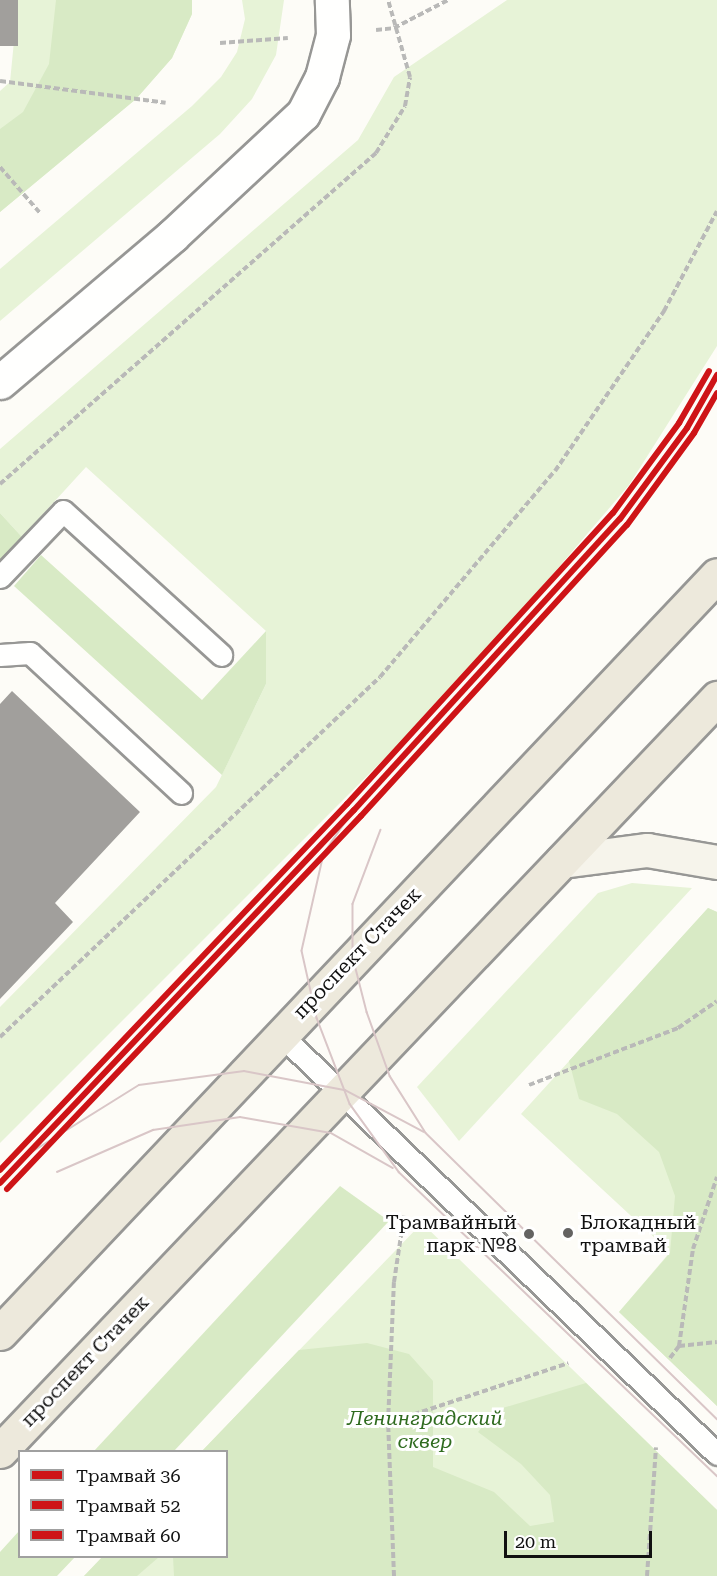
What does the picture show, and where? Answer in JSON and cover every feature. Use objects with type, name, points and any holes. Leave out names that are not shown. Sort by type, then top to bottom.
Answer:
[{"type":"main road","name":"проспект Стачек","points":[[0,1333],[280,1034],[717,575]]},
{"type":"main road","name":"проспект Стачек","points":[[0,1450],[717,698]]},
{"type":"main road","points":[[562,861],[647,850],[717,862]]},
{"type":"street","points":[[0,382],[278,141],[303,114],[322,77],[333,35],[332,0]]},
{"type":"lane","points":[[0,577],[63,511],[221,655]]},
{"type":"lane","points":[[0,655],[30,653],[181,793]]},
{"type":"lane","points":[[280,1034],[717,1454]]},
{"type":"path","points":[[0,484],[376,153],[405,106],[410,77],[394,28],[388,0]]},
{"type":"path","points":[[394,28],[447,0]]},
{"type":"path","points":[[220,43],[333,35]]},
{"type":"path","points":[[0,81],[166,103]]},
{"type":"path","points":[[0,167],[40,213]]},
{"type":"path","points":[[0,1037],[380,677],[555,471],[664,311],[717,211]]},
{"type":"path","points":[[529,1085],[678,1028],[717,1001]]},
{"type":"path","points":[[667,1361],[680,1346],[693,1249],[717,1178]]},
{"type":"path","points":[[394,1576],[388,1423],[394,1282],[404,1216]]},
{"type":"path","points":[[680,1346],[717,1342]]},
{"type":"path","points":[[388,1423],[577,1359]]},
{"type":"path","points":[[647,1576],[657,1434]]},
{"type":"green space","points":[[18,0],[192,0],[192,14],[172,58],[136,99],[0,212],[0,91],[10,82]]},
{"type":"green space","points":[[56,0],[192,0],[192,14],[172,58],[136,99],[0,212],[0,129],[23,112],[49,64]]},
{"type":"green space","points":[[242,0],[284,0],[276,55],[252,99],[220,134],[0,321],[0,269],[192,106],[221,77],[237,52],[245,19]]},
{"type":"green space","points":[[507,0],[717,0],[717,346],[629,485],[457,686],[0,1143],[0,1007],[216,787],[266,684],[266,631],[86,467],[22,537],[0,513],[0,449],[358,140],[394,77]]},
{"type":"green space","points":[[0,513],[22,537],[0,561]]},
{"type":"green space","points":[[41,555],[202,700],[266,631],[266,684],[222,775],[14,586]]},
{"type":"green space","points":[[632,883],[692,888],[459,1141],[417,1087],[598,893]]},
{"type":"green space","points":[[708,908],[717,912],[717,1406],[619,1312],[670,1252],[521,1114]]},
{"type":"green space","points":[[708,908],[717,912],[717,1406],[619,1312],[670,1253],[675,1196],[659,1152],[617,1114],[579,1099],[569,1061]]},
{"type":"green space","points":[[340,1186],[389,1221],[175,1450],[95,1450]]},
{"type":"green space","name":"Ленинградский сквер","points":[[422,1223],[717,1510],[717,1576],[84,1576],[102,1558],[228,1558],[228,1450],[203,1450]]},
{"type":"green space","name":"Ленинградский сквер","points":[[367,1343],[409,1354],[433,1381],[433,1467],[494,1492],[530,1526],[554,1522],[550,1495],[521,1464],[478,1432],[496,1410],[586,1383],[717,1510],[717,1576],[174,1576],[173,1558],[228,1558],[228,1450],[203,1450],[299,1350]]},
{"type":"green space","points":[[18,1532],[18,1558],[74,1558],[57,1576],[0,1576],[0,1552]]},
{"type":"green space","points":[[101,1558],[158,1558],[137,1576],[84,1576]]},
{"type":"building","points":[[0,0],[18,0],[18,46],[0,46]]},
{"type":"building","points":[[12,691],[140,812],[55,903],[73,922],[0,999],[0,704]]},
{"type":"tram line","name":"60","points":[[0,1170],[347,804],[613,513],[679,423],[709,371]]},
{"type":"tram line","name":"36","points":[[0,1183],[354,810],[620,519],[687,428],[717,375]]},
{"type":"tram line","name":"52","points":[[7,1189],[361,816],[627,525],[694,433],[717,393]]},
{"type":"tram line","points":[[354,810],[324,854],[302,951],[317,1018],[350,1104],[399,1172],[717,1476]]},
{"type":"tram line","points":[[381,830],[353,904],[353,957],[367,1012],[390,1076],[426,1133],[717,1419]]},
{"type":"tram line","points":[[27,1155],[139,1085],[244,1071],[345,1090],[424,1132]]},
{"type":"tram line","points":[[57,1172],[153,1130],[240,1117],[331,1133],[393,1168]]},
{"type":"place","name":"Блокадный трамвай","points":[[568,1233]]},
{"type":"place","name":"Трамвайный парк №8","points":[[529,1234]]}]
